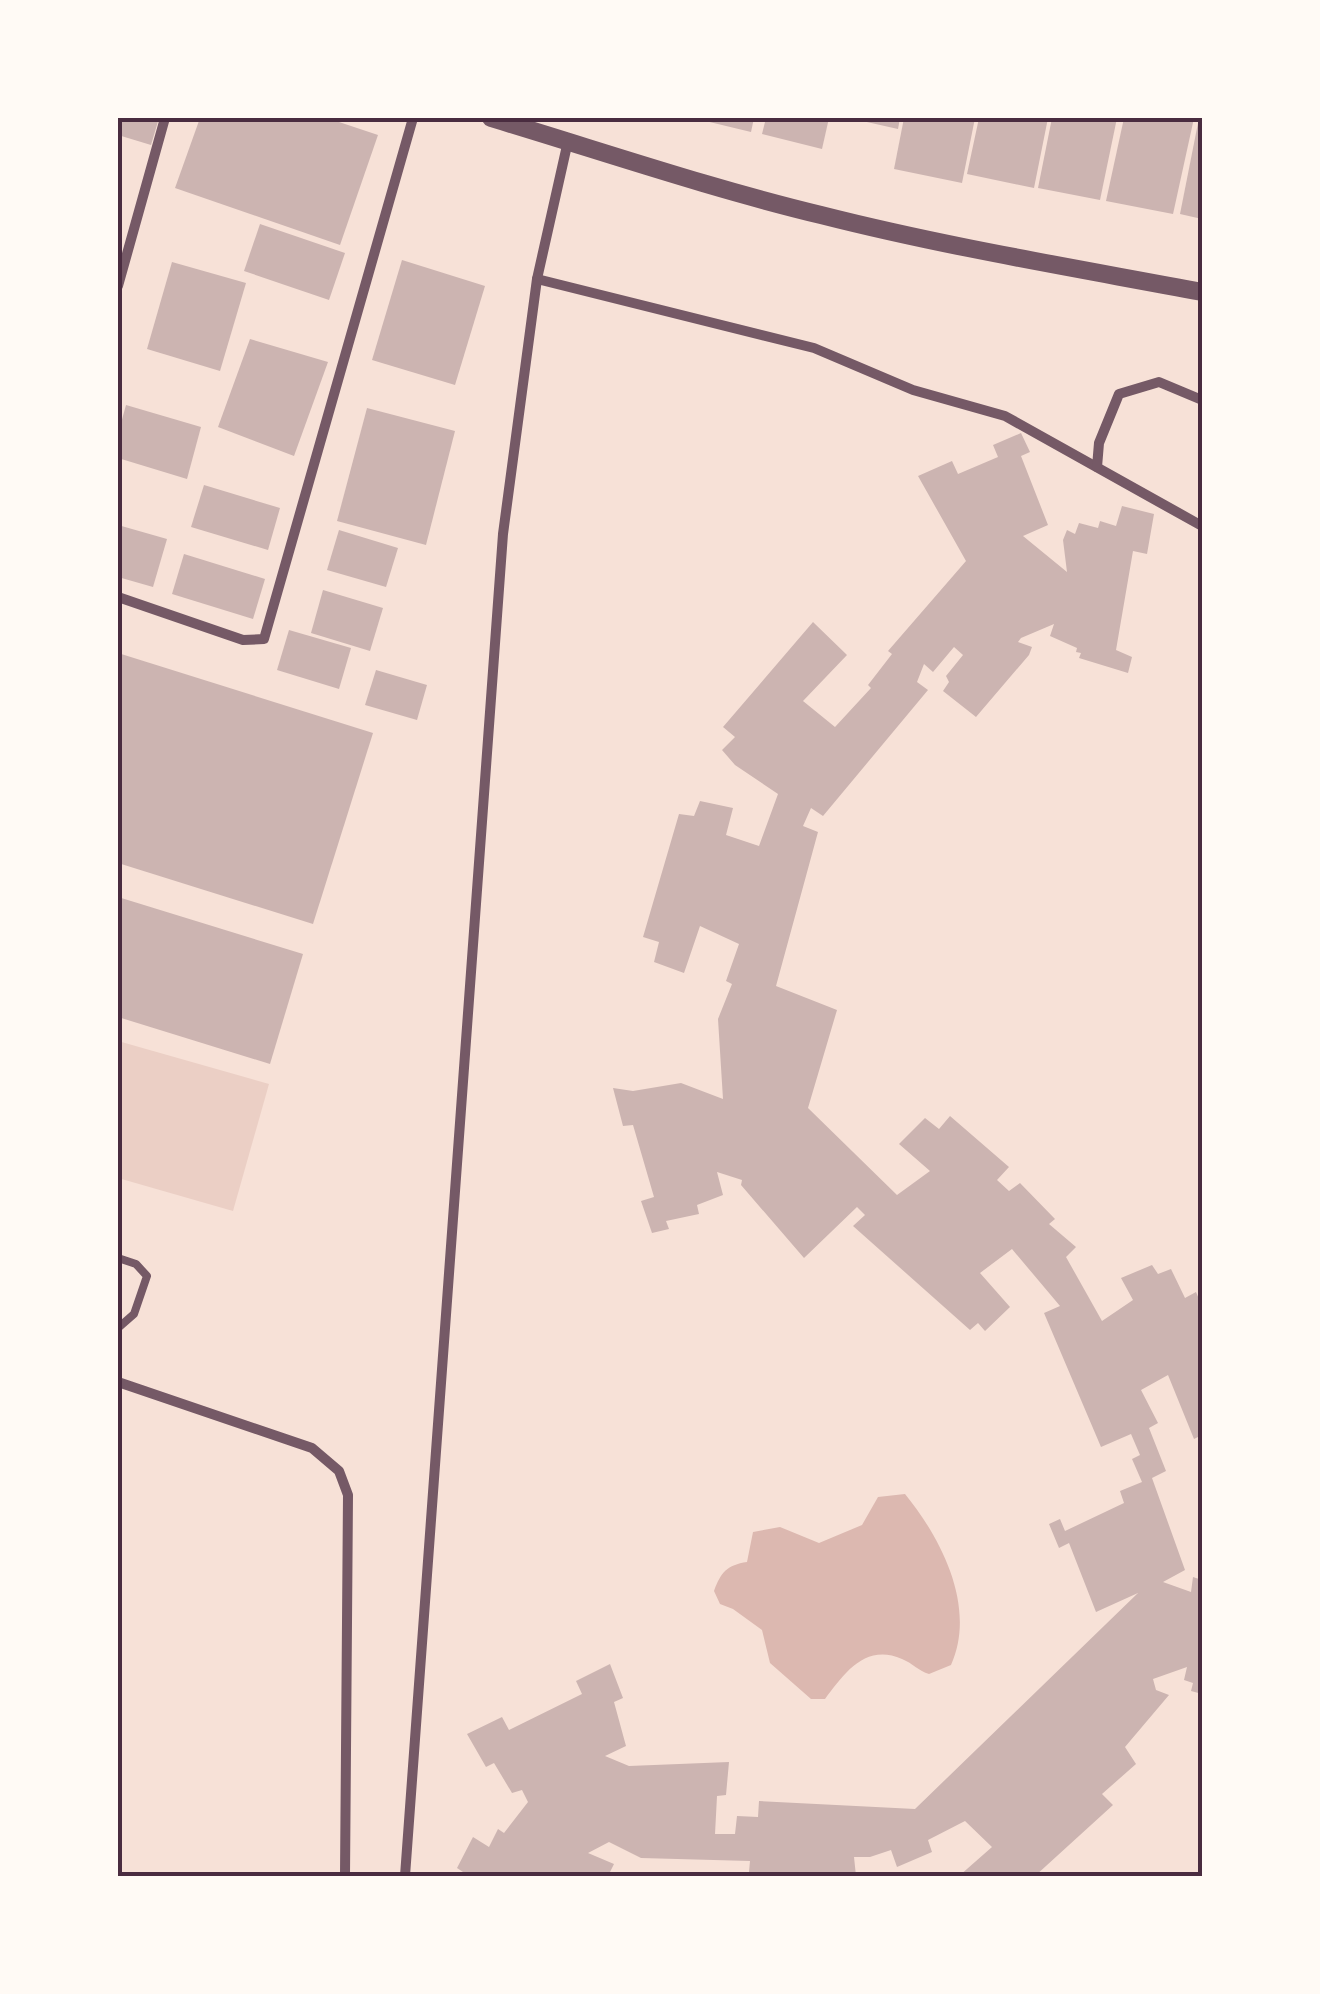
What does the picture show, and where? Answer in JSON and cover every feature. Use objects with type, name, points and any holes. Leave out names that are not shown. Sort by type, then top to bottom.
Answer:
[{"type":"street","points":[[118,286],[165,118]]},
{"type":"street","points":[[118,596],[244,640],[264,639],[413,118]]},
{"type":"street","points":[[491,118],[735,193],[907,236],[1202,292]]},
{"type":"street","points":[[404,1876],[503,534],[537,279],[568,141]]},
{"type":"street","points":[[537,279],[814,348],[913,390],[1005,416],[1202,526]]},
{"type":"street","points":[[1097,467],[1099,443],[1119,394],[1159,382],[1202,400]]},
{"type":"street","points":[[118,1382],[312,1448],[339,1471],[348,1495],[345,1876]]},
{"type":"lane","points":[[118,1258],[136,1264],[146,1276],[134,1314],[118,1328]]},
{"type":"shaded area","points":[[118,1041],[269,1084],[233,1211],[118,1178]]},
{"type":"shaded area","points":[[905,1494],[931,1531],[951,1574],[960,1620],[951,1665],[929,1674],[902,1659],[877,1655],[857,1664],[825,1699],[811,1699],[770,1663],[762,1630],[720,1604],[714,1591],[717,1584],[730,1567],[747,1562],[753,1532],[780,1527],[819,1543],[862,1525],[878,1497]]},
{"type":"building","points":[[118,118],[159,118],[151,145],[118,135]]},
{"type":"building","points":[[200,118],[327,118],[378,135],[340,245],[175,188]]},
{"type":"building","points":[[693,118],[754,118],[751,132]]},
{"type":"building","points":[[766,118],[829,118],[822,149],[762,134]]},
{"type":"building","points":[[849,118],[900,118],[898,129]]},
{"type":"building","points":[[904,118],[975,118],[962,183],[894,169]]},
{"type":"building","points":[[979,118],[1048,118],[1034,188],[967,174]]},
{"type":"building","points":[[1052,118],[1117,118],[1100,200],[1038,188]]},
{"type":"building","points":[[1124,118],[1194,118],[1173,214],[1106,201]]},
{"type":"building","points":[[1202,118],[1202,219],[1180,214]]},
{"type":"building","points":[[260,224],[345,253],[329,300],[244,271]]},
{"type":"building","points":[[402,260],[485,286],[455,385],[372,360]]},
{"type":"building","points":[[172,262],[246,283],[220,371],[147,349]]},
{"type":"building","points":[[250,339],[328,362],[294,456],[218,427]]},
{"type":"building","points":[[126,405],[201,427],[187,479],[118,458],[118,434]]},
{"type":"building","points":[[367,408],[455,431],[426,545],[337,521]]},
{"type":"building","points":[[1021,433],[1030,452],[1021,456],[1048,525],[1023,536],[1067,572],[1063,540],[1067,530],[1075,534],[1079,523],[1098,528],[1100,521],[1116,526],[1122,506],[1154,514],[1147,554],[1133,551],[1116,650],[1132,657],[1128,673],[1079,658],[1077,648],[1050,636],[1054,624],[1021,638],[1018,642],[1032,647],[1029,655],[976,717],[943,691],[949,682],[946,676],[963,655],[954,647],[933,672],[924,664],[917,682],[928,690],[823,816],[811,808],[803,826],[818,832],[776,986],[837,1010],[808,1108],[897,1195],[930,1171],[899,1144],[925,1118],[939,1129],[950,1116],[1009,1167],[997,1180],[1009,1191],[1020,1183],[1055,1219],[1049,1224],[1076,1247],[1066,1257],[1102,1321],[1133,1300],[1121,1278],[1152,1265],[1158,1274],[1171,1269],[1185,1298],[1196,1292],[1202,1306],[1202,1435],[1194,1439],[1168,1375],[1141,1390],[1158,1423],[1149,1428],[1166,1471],[1152,1478],[1185,1570],[1163,1582],[1191,1592],[1193,1577],[1202,1580],[1202,1694],[1191,1691],[1193,1683],[1184,1680],[1187,1667],[1153,1679],[1156,1690],[1169,1695],[1125,1747],[1136,1764],[1102,1794],[1113,1805],[1035,1876],[959,1876],[992,1847],[965,1821],[928,1840],[932,1852],[897,1867],[891,1850],[854,1857],[856,1876],[749,1872],[750,1861],[641,1858],[609,1842],[588,1853],[614,1864],[608,1876],[469,1876],[457,1868],[473,1837],[489,1847],[498,1829],[504,1833],[528,1802],[522,1790],[512,1793],[494,1763],[486,1767],[467,1734],[502,1717],[509,1730],[582,1694],[576,1681],[610,1664],[623,1698],[614,1702],[626,1746],[605,1756],[629,1766],[729,1762],[726,1795],[717,1796],[715,1834],[735,1834],[737,1816],[758,1817],[759,1801],[915,1809],[1138,1593],[1096,1612],[1069,1543],[1059,1548],[1049,1524],[1060,1519],[1065,1531],[1124,1503],[1120,1491],[1142,1482],[1132,1459],[1140,1455],[1131,1434],[1101,1447],[1044,1313],[1060,1306],[1012,1249],[980,1273],[1010,1307],[985,1331],[978,1323],[970,1330],[853,1226],[865,1215],[857,1207],[804,1258],[741,1185],[742,1180],[717,1172],[723,1195],[697,1205],[699,1214],[666,1221],[669,1229],[652,1233],[641,1201],[654,1197],[633,1125],[623,1126],[613,1088],[633,1091],[681,1083],[723,1099],[718,1019],[732,984],[726,981],[739,944],[700,926],[684,973],[654,962],[659,942],[643,937],[679,814],[694,816],[700,801],[733,808],[726,835],[759,846],[778,794],[735,765],[722,750],[735,737],[723,727],[813,622],[847,655],[803,701],[835,727],[871,688],[868,685],[892,654],[888,651],[966,561],[918,476],[952,461],[958,474],[998,457],[993,445]]},
{"type":"building","points":[[204,485],[280,508],[268,550],[191,527]]},
{"type":"building","points":[[118,525],[167,539],[153,587],[118,577]]},
{"type":"building","points":[[339,530],[398,548],[386,587],[327,570]]},
{"type":"building","points":[[184,554],[265,579],[253,619],[172,594]]},
{"type":"building","points":[[323,590],[383,608],[370,651],[311,633]]},
{"type":"building","points":[[289,630],[351,648],[339,689],[277,670]]},
{"type":"building","points":[[118,653],[373,733],[313,924],[118,863]]},
{"type":"building","points":[[376,670],[427,685],[417,720],[365,705]]},
{"type":"building","points":[[118,897],[303,954],[270,1064],[118,1017]]}]
